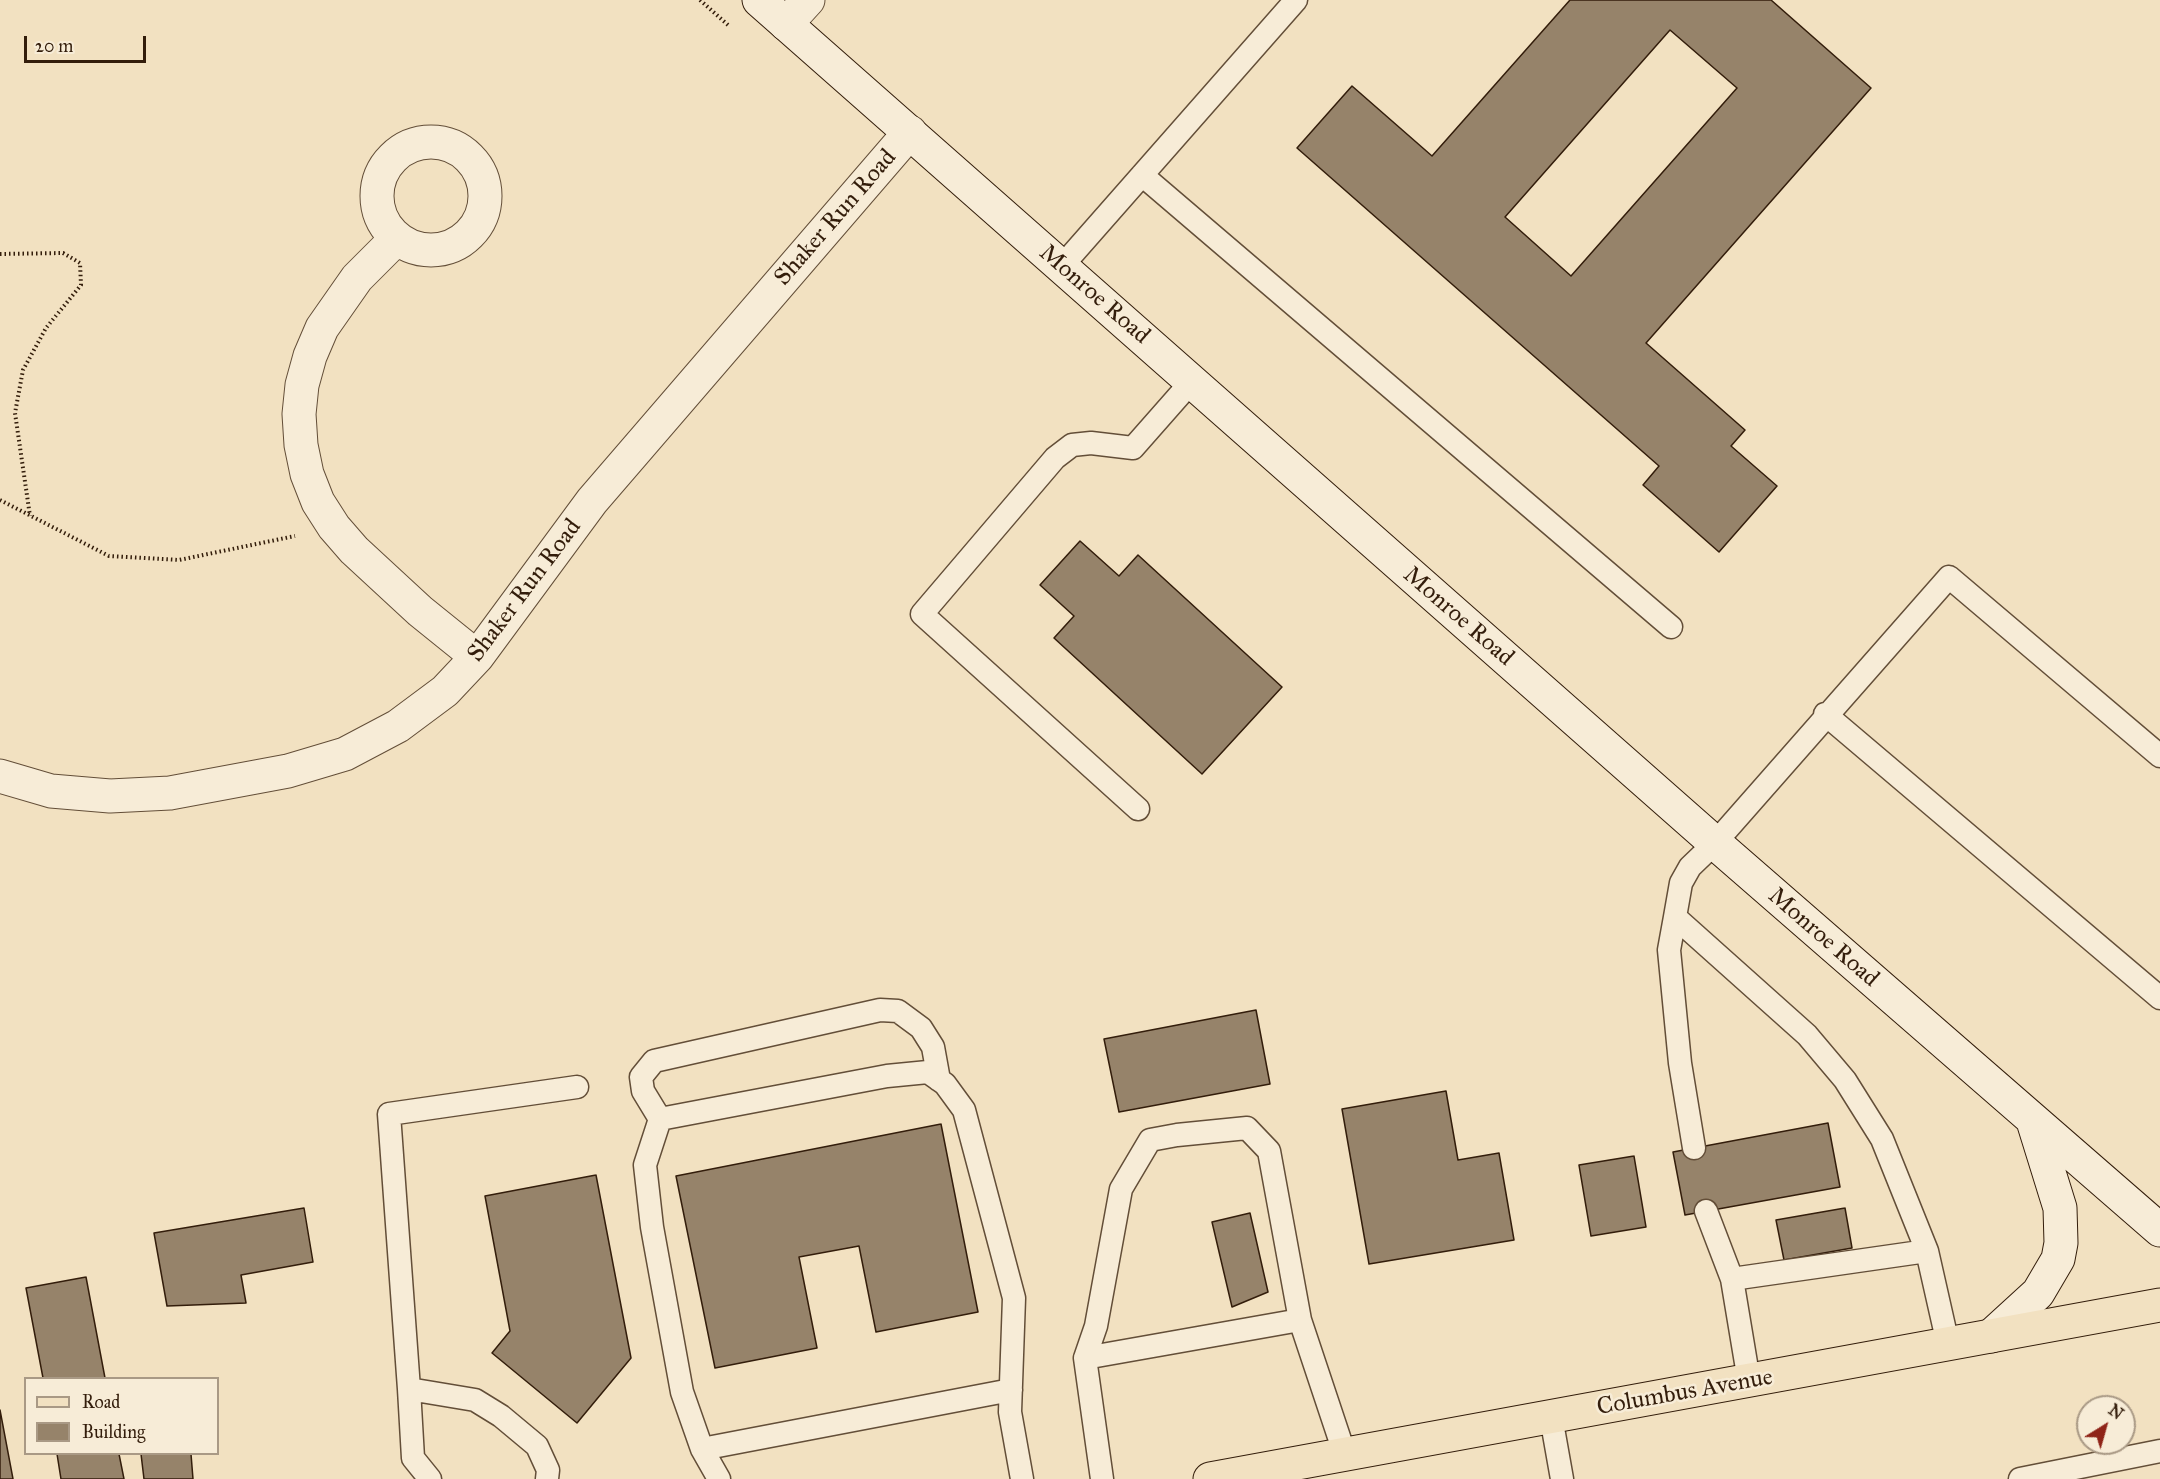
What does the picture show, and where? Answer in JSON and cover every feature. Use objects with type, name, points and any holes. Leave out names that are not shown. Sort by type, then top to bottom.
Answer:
[{"type":"main road","name":"Columbus Avenue","points":[[1210,1479],[2160,1305]]},
{"type":"street","name":"Monroe Road","points":[[759,0],[1715,843],[2160,1230]]},
{"type":"street","points":[[786,24],[807,0]]},
{"type":"street","name":"Shaker Run Road","points":[[0,776],[51,790],[110,796],[170,793],[288,771],[345,754],[398,726],[445,691],[477,657],[592,501],[910,132]]},
{"type":"street","points":[[397,238],[357,278],[338,302],[314,346],[302,385],[299,414],[307,474],[318,502],[334,527],[354,550],[420,611],[477,657]]},
{"type":"street","points":[[1991,1336],[2038,1293],[2058,1258],[2061,1244],[2060,1208],[2033,1121]]},
{"type":"lane","points":[[1062,266],[1296,0]]},
{"type":"lane","points":[[1143,175],[1671,627]]},
{"type":"lane","points":[[1138,809],[922,614],[1055,458],[1072,445],[1091,443],[1133,448],[1192,381]]},
{"type":"lane","points":[[1694,1148],[1680,1063],[1669,950],[1681,883],[1690,867],[1715,843],[1826,714],[1949,577],[2160,756]]},
{"type":"lane","points":[[1826,714],[2160,998]]},
{"type":"lane","points":[[1675,917],[1807,1035],[1845,1080],[1882,1139],[1927,1251],[1948,1344]]},
{"type":"lane","points":[[719,1479],[702,1449],[682,1392],[652,1227],[645,1165],[660,1119],[644,1091],[641,1077],[654,1061],[880,1011],[898,1011],[921,1028],[933,1047],[939,1080]]},
{"type":"lane","points":[[660,1119],[887,1076],[928,1072],[939,1080],[964,1110],[1014,1298],[1010,1412],[1022,1479]]},
{"type":"lane","points":[[430,1479],[412,1458],[389,1114],[577,1087]]},
{"type":"lane","points":[[1102,1479],[1085,1358],[1096,1326],[1121,1189],[1150,1140],[1248,1128],[1269,1151],[1300,1320],[1345,1455]]},
{"type":"lane","points":[[1706,1211],[1732,1279],[1749,1381]]},
{"type":"lane","points":[[1732,1279],[1927,1251]]},
{"type":"lane","points":[[1085,1358],[1300,1320]]},
{"type":"lane","points":[[409,1389],[475,1400],[501,1416],[537,1446],[548,1470],[547,1479]]},
{"type":"lane","points":[[702,1449],[1011,1389]]},
{"type":"lane","points":[[1551,1417],[1562,1479]]},
{"type":"lane","points":[[2020,1479],[2160,1451]]},
{"type":"path","points":[[0,254],[63,253],[80,263],[81,285],[46,328],[22,370],[15,413],[30,516]]},
{"type":"path","points":[[0,500],[109,556],[179,560],[334,527]]},
{"type":"building","points":[[1570,0],[1771,0],[1871,88],[1646,343],[1745,430],[1731,446],[1777,486],[1719,552],[1643,485],[1659,466],[1297,148],[1352,86],[1432,156]],"holes":[[[1670,30],[1737,88],[1571,276],[1505,217]]]},
{"type":"building","points":[[1080,541],[1119,576],[1138,555],[1282,687],[1202,774],[1054,638],[1074,616],[1040,585]]},
{"type":"building","points":[[1256,1010],[1270,1084],[1119,1112],[1104,1039]]},
{"type":"building","points":[[1446,1091],[1458,1160],[1499,1153],[1514,1240],[1369,1264],[1342,1109]]},
{"type":"building","points":[[1828,1123],[1840,1187],[1685,1215],[1673,1152]]},
{"type":"building","points":[[941,1124],[978,1312],[876,1332],[859,1246],[799,1257],[817,1348],[715,1368],[676,1176]]},
{"type":"building","points":[[1634,1156],[1646,1227],[1591,1236],[1579,1165]]},
{"type":"building","points":[[596,1175],[631,1358],[577,1423],[492,1353],[510,1331],[485,1196]]},
{"type":"building","points":[[304,1208],[313,1262],[241,1275],[246,1303],[167,1306],[154,1233]]},
{"type":"building","points":[[1845,1208],[1852,1248],[1784,1260],[1776,1220]]},
{"type":"building","points":[[1250,1213],[1268,1292],[1232,1307],[1212,1222]]},
{"type":"building","points":[[86,1277],[105,1377],[43,1377],[26,1288]]},
{"type":"building","points":[[0,1410],[13,1479],[0,1479]]},
{"type":"building","points":[[57,1455],[119,1455],[124,1479],[61,1479]]},
{"type":"building","points":[[141,1455],[191,1455],[193,1479],[144,1479]]}]
